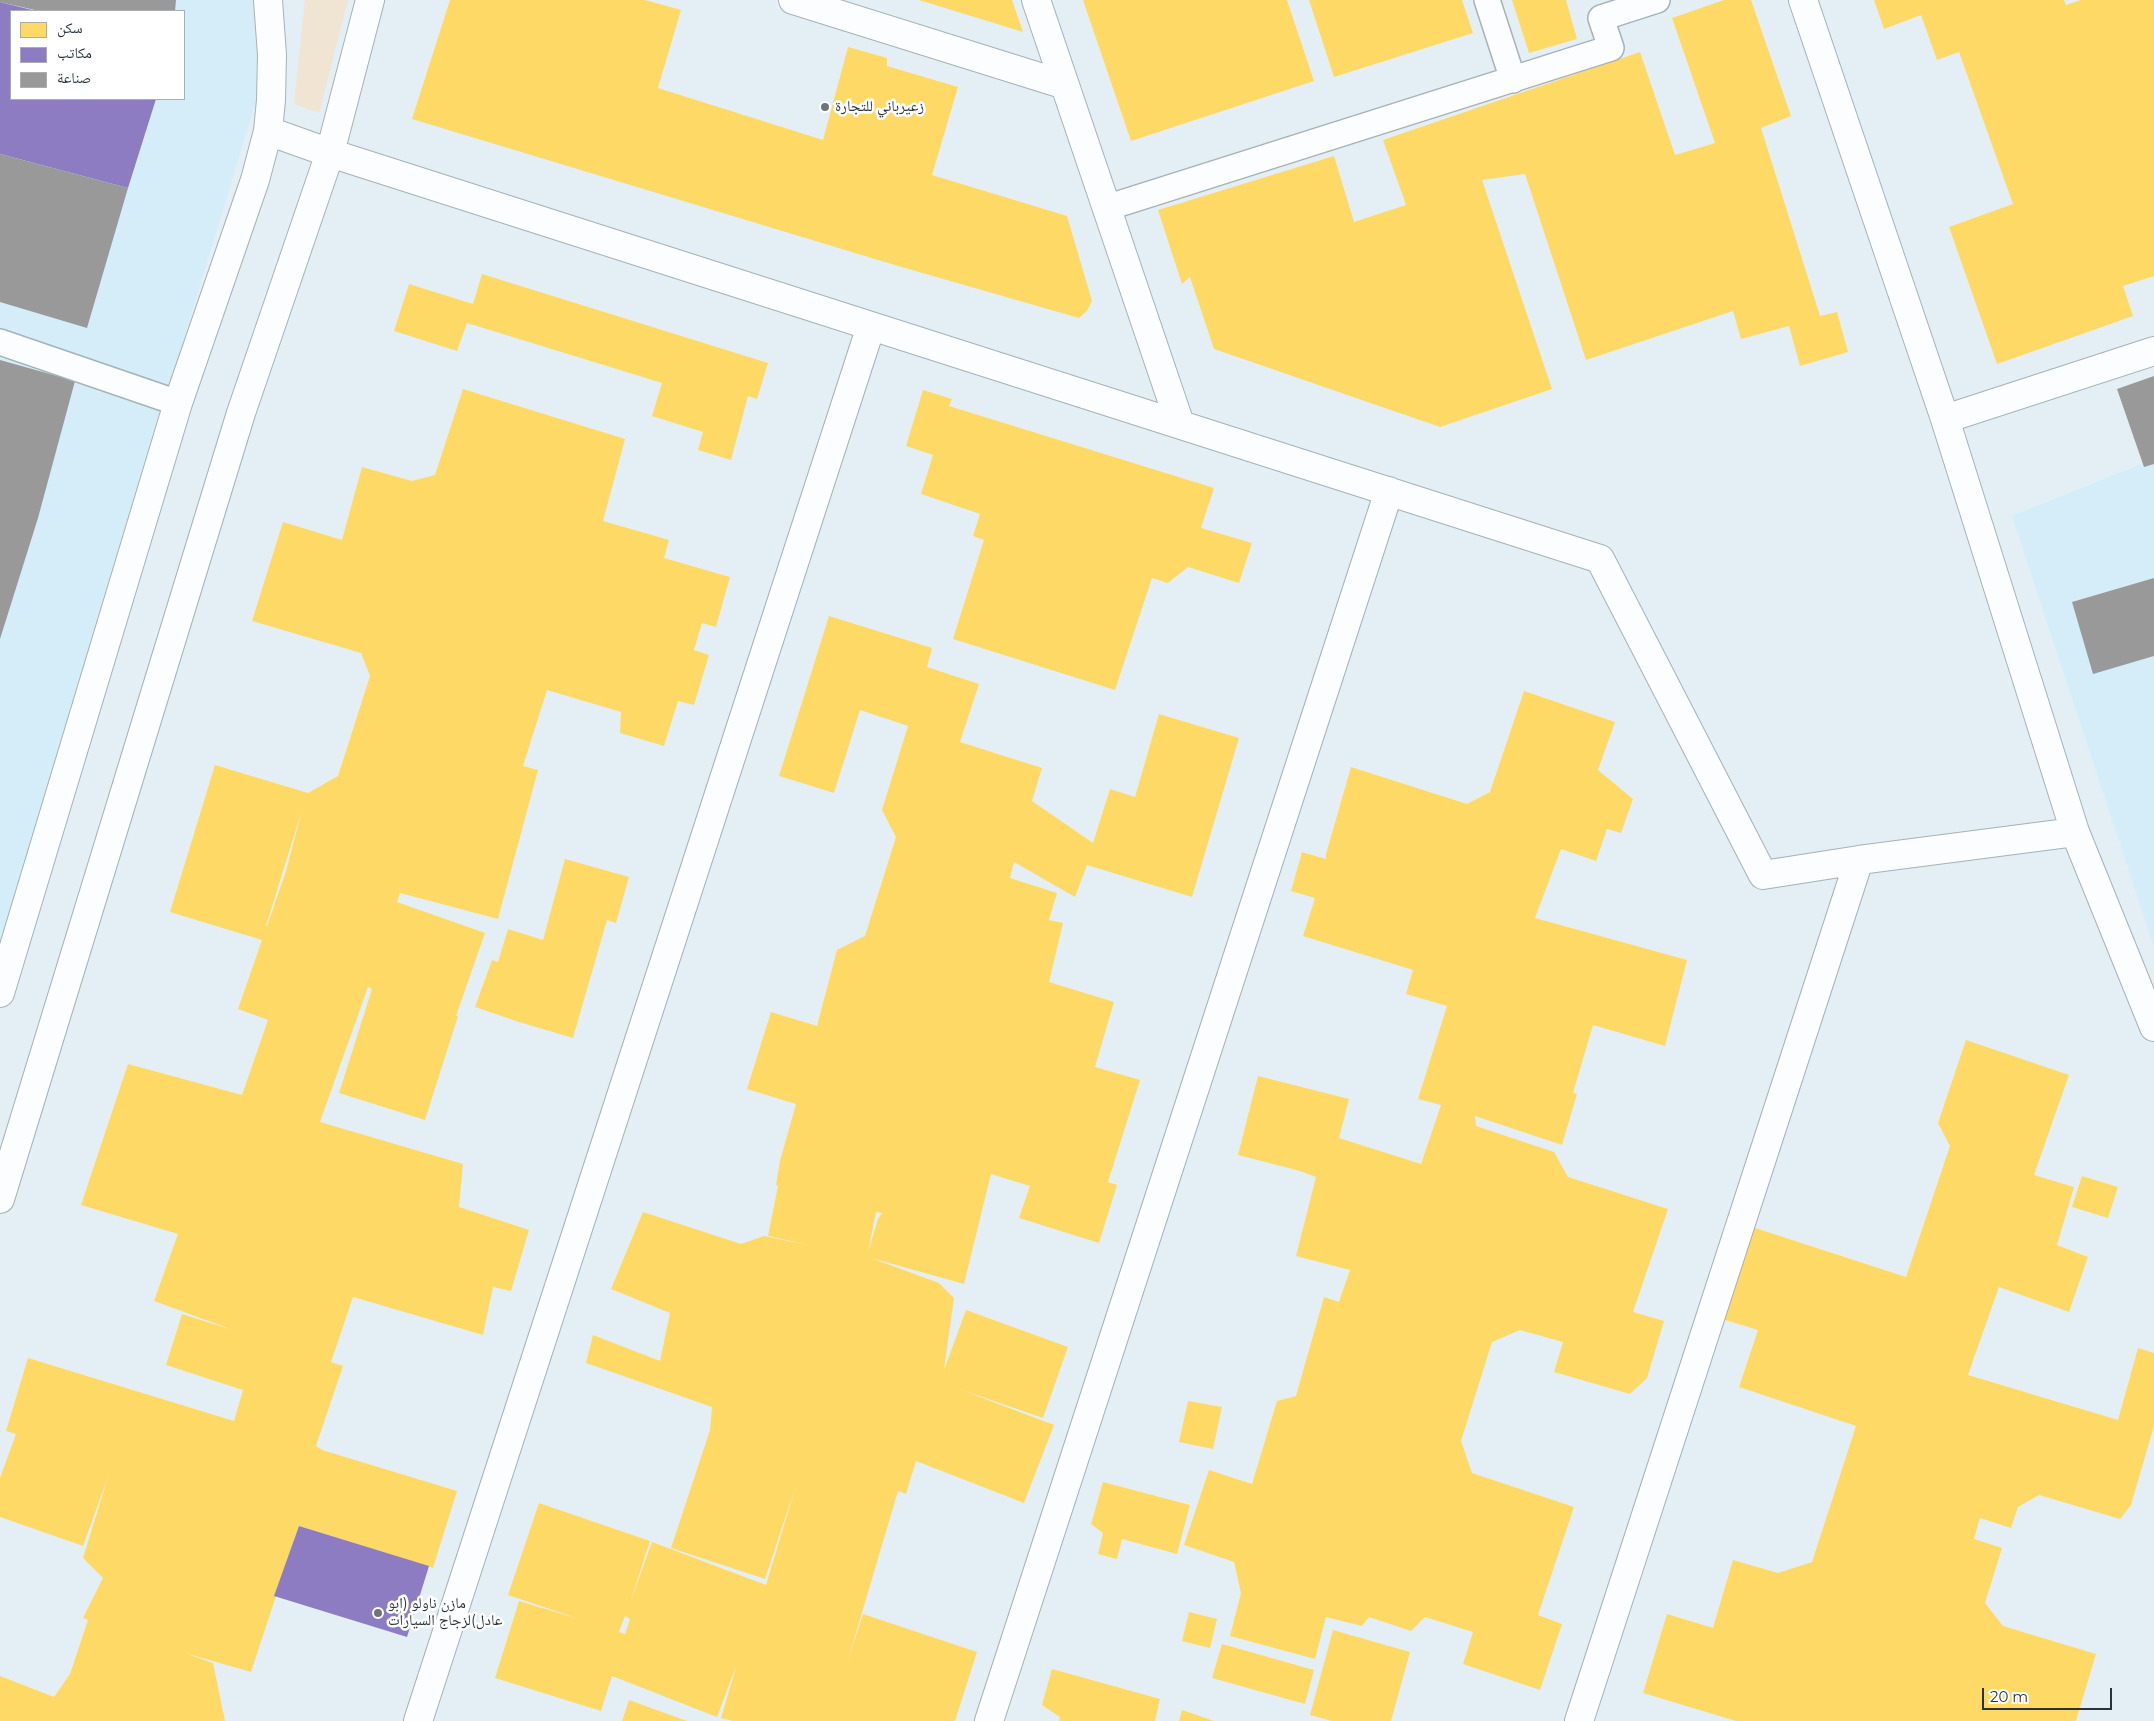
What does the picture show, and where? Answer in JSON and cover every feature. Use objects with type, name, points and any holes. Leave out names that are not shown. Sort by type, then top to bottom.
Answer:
[{"type":"street","points":[[0,993],[178,403],[255,180],[268,131],[272,55],[268,0]]},
{"type":"street","points":[[0,1199],[240,412],[330,153],[370,0]]},
{"type":"street","points":[[793,0],[1064,85]]},
{"type":"street","points":[[1036,0],[1180,424]]},
{"type":"street","points":[[1803,0],[1945,419],[2075,832],[2154,1027]]},
{"type":"street","points":[[268,131],[330,153],[1600,559],[1763,875],[1859,860],[2075,832]]},
{"type":"street","points":[[418,1721],[871,326]]},
{"type":"street","points":[[1945,419],[2154,352]]},
{"type":"street","points":[[989,1721],[1389,491]]},
{"type":"street","points":[[1579,1721],[1859,860]]},
{"type":"lane","points":[[1487,0],[1513,80]]},
{"type":"lane","points":[[1106,208],[1611,48],[1601,18],[1657,0]]},
{"type":"lane","points":[[0,342],[178,403]]},
{"type":"shaded area","points":[[0,0],[264,0],[273,45],[0,944]]},
{"type":"shaded area","points":[[305,0],[348,0],[319,113],[294,104]]},
{"type":"shaded area","points":[[2154,459],[2154,947],[2012,516]]},
{"type":"building: سكن","points":[[450,0],[645,0],[681,10],[658,88],[823,140],[848,47],[887,58],[887,66],[958,87],[932,175],[1067,216],[1092,301],[1087,311],[1079,318],[898,266],[412,119]]},
{"type":"building: سكن","points":[[919,0],[1012,0],[1023,32]]},
{"type":"building: سكن","points":[[1083,0],[1287,0],[1314,81],[1131,141]]},
{"type":"building: سكن","points":[[1309,0],[1462,0],[1473,33],[1334,77]]},
{"type":"building: سكن","points":[[1512,0],[1566,0],[1577,39],[1529,53]]},
{"type":"building: سكن","points":[[1724,0],[1751,0],[1791,116],[1761,128],[1820,316],[1837,312],[1848,352],[1800,366],[1789,326],[1741,339],[1733,311],[1586,360],[1525,174],[1482,180],[1552,389],[1440,427],[1214,349],[1190,277],[1182,284],[1158,210],[1334,156],[1354,222],[1406,205],[1383,140],[1640,52],[1675,155],[1715,143],[1672,18]]},
{"type":"building: سكن","points":[[1874,0],[2064,0],[2066,5],[2081,0],[2154,0],[2154,276],[2123,286],[2133,316],[1997,364],[1949,227],[2013,204],[1959,52],[1937,60],[1921,15],[1884,29]]},
{"type":"building: سكن","points":[[482,274],[768,363],[757,399],[748,396],[731,460],[698,450],[703,432],[652,416],[662,383],[467,323],[457,351],[394,331],[409,284],[473,304]]},
{"type":"building: سكن","points":[[463,389],[625,439],[603,521],[669,540],[664,558],[730,577],[716,627],[702,623],[694,650],[709,655],[694,705],[678,701],[664,746],[620,733],[621,712],[547,690],[523,766],[538,770],[498,919],[400,893],[397,902],[485,933],[456,1016],[458,1016],[425,1120],[339,1093],[372,989],[368,987],[320,1122],[463,1164],[459,1207],[529,1230],[511,1291],[493,1287],[483,1335],[353,1297],[331,1362],[343,1366],[316,1446],[322,1450],[457,1491],[433,1568],[299,1526],[251,1672],[185,1653],[213,1663],[225,1721],[0,1721],[0,1676],[54,1697],[70,1674],[88,1620],[96,1623],[83,1618],[103,1578],[83,1558],[108,1477],[83,1546],[0,1517],[0,1478],[16,1434],[6,1431],[28,1358],[234,1421],[243,1390],[166,1365],[182,1314],[233,1330],[154,1301],[178,1234],[81,1205],[128,1064],[242,1095],[268,1020],[238,1009],[262,940],[170,912],[215,765],[308,793],[338,776],[370,676],[361,653],[252,621],[283,522],[342,540],[362,467],[412,481],[435,475]],"holes":[[[302,810],[286,871],[266,926]]]},
{"type":"building: سكن","points":[[923,390],[952,399],[949,406],[1214,488],[1201,528],[1252,543],[1239,583],[1188,567],[1168,583],[1152,578],[1115,690],[953,639],[984,540],[973,536],[980,514],[921,494],[933,455],[906,446]]},
{"type":"building: سكن","points":[[829,616],[932,648],[927,667],[979,684],[960,742],[1042,768],[1032,801],[1093,843],[1110,789],[1135,797],[1159,714],[1239,738],[1192,897],[1087,865],[1075,897],[1014,862],[1010,878],[1057,893],[1049,920],[1063,923],[1049,982],[1114,1002],[1095,1067],[1140,1080],[1108,1182],[1117,1185],[1099,1243],[1019,1218],[1030,1186],[991,1174],[964,1284],[871,1258],[939,1283],[954,1298],[944,1370],[966,1310],[1068,1347],[1043,1418],[959,1389],[1054,1425],[1024,1503],[916,1461],[906,1494],[898,1491],[848,1660],[863,1614],[977,1652],[955,1721],[733,1721],[721,1718],[737,1664],[717,1717],[612,1676],[601,1711],[495,1678],[519,1601],[579,1619],[508,1595],[539,1503],[650,1541],[630,1603],[652,1542],[766,1585],[796,1485],[765,1579],[671,1548],[710,1430],[712,1407],[586,1363],[593,1335],[660,1361],[670,1313],[611,1289],[643,1212],[741,1244],[764,1236],[813,1246],[768,1236],[778,1186],[776,1185],[780,1161],[796,1104],[747,1089],[771,1012],[817,1026],[837,950],[865,936],[896,837],[882,810],[908,726],[860,710],[834,793],[779,776]],"holes":[[[876,1212],[882,1213],[878,1219],[868,1252]],[[625,1616],[630,1619],[625,1634],[619,1632]]]},
{"type":"building: سكن","points":[[1524,691],[1615,722],[1598,770],[1633,799],[1621,833],[1607,829],[1596,861],[1561,849],[1535,918],[1687,960],[1665,1046],[1593,1025],[1573,1093],[1577,1094],[1562,1145],[1475,1116],[1476,1126],[1554,1152],[1568,1177],[1668,1209],[1633,1312],[1664,1321],[1647,1378],[1630,1394],[1554,1372],[1563,1342],[1520,1330],[1492,1342],[1461,1441],[1472,1473],[1574,1507],[1538,1615],[1562,1624],[1540,1690],[1463,1664],[1473,1632],[1425,1617],[1411,1631],[1369,1617],[1362,1626],[1326,1617],[1315,1659],[1230,1636],[1241,1593],[1234,1562],[1184,1545],[1209,1470],[1252,1484],[1277,1401],[1296,1396],[1324,1297],[1339,1302],[1350,1270],[1296,1256],[1316,1177],[1238,1155],[1258,1076],[1349,1099],[1339,1138],[1421,1164],[1441,1105],[1418,1099],[1447,1006],[1406,994],[1413,970],[1303,936],[1315,898],[1291,891],[1302,852],[1326,859],[1351,767],[1467,804],[1490,792]]},
{"type":"building: سكن","points":[[565,859],[629,877],[616,923],[607,920],[573,1038],[475,1007],[492,960],[498,962],[508,929],[543,940]]},
{"type":"building: سكن","points":[[1966,1040],[2069,1075],[2034,1175],[2074,1187],[2057,1245],[2088,1257],[2069,1312],[1999,1287],[1968,1375],[2118,1420],[2138,1348],[2154,1353],[2154,1426],[2131,1505],[2120,1519],[2039,1495],[2018,1507],[2011,1528],[1980,1518],[1974,1539],[2002,1548],[1985,1603],[2003,1626],[2096,1654],[2076,1721],[1736,1721],[1643,1693],[1667,1614],[1713,1628],[1733,1560],[1778,1573],[1812,1562],[1856,1426],[1739,1387],[1758,1330],[1722,1319],[1752,1227],[1906,1277],[1950,1146],[1938,1123]]},
{"type":"building: سكن","points":[[2082,1176],[2118,1187],[2108,1218],[2072,1207]]},
{"type":"building: سكن","points":[[1188,1401],[1222,1407],[1213,1449],[1179,1442]]},
{"type":"building: سكن","points":[[1103,1482],[1190,1505],[1177,1554],[1122,1539],[1117,1559],[1098,1554],[1103,1533],[1091,1524]]},
{"type":"building: سكن","points":[[1189,1612],[1217,1619],[1210,1648],[1182,1641]]},
{"type":"building: سكن","points":[[1333,1630],[1410,1652],[1391,1721],[1332,1721],[1310,1715]]},
{"type":"building: سكن","points":[[1222,1644],[1314,1670],[1305,1704],[1212,1678]]},
{"type":"building: سكن","points":[[1052,1669],[1160,1699],[1155,1721],[1059,1721],[1060,1717],[1042,1705]]},
{"type":"building: سكن","points":[[629,1700],[687,1721],[622,1721]]},
{"type":"building: سكن","points":[[1182,1710],[1214,1721],[1179,1721]]},
{"type":"building: مكاتب","points":[[0,2],[32,10],[10,10],[10,100],[156,100],[128,188],[0,154]]},
{"type":"building: مكاتب","points":[[299,1526],[429,1566],[407,1637],[274,1596]]},
{"type":"building: صناعة","points":[[0,0],[176,0],[175,10],[35,10],[0,2]]},
{"type":"building: صناعة","points":[[0,154],[128,188],[87,328],[0,302]]},
{"type":"building: صناعة","points":[[0,360],[75,381],[38,518],[0,639]]},
{"type":"building: صناعة","points":[[2154,376],[2154,464],[2144,467],[2117,389]]},
{"type":"building: صناعة","points":[[2154,578],[2154,656],[2093,674],[2072,602]]},
{"type":"place","name":"زعيرباني للتجارة","points":[[825,107]]},
{"type":"place","name":"مازن ناولو (ابو عادل)لزجاج السيارات","points":[[378,1613]]}]
